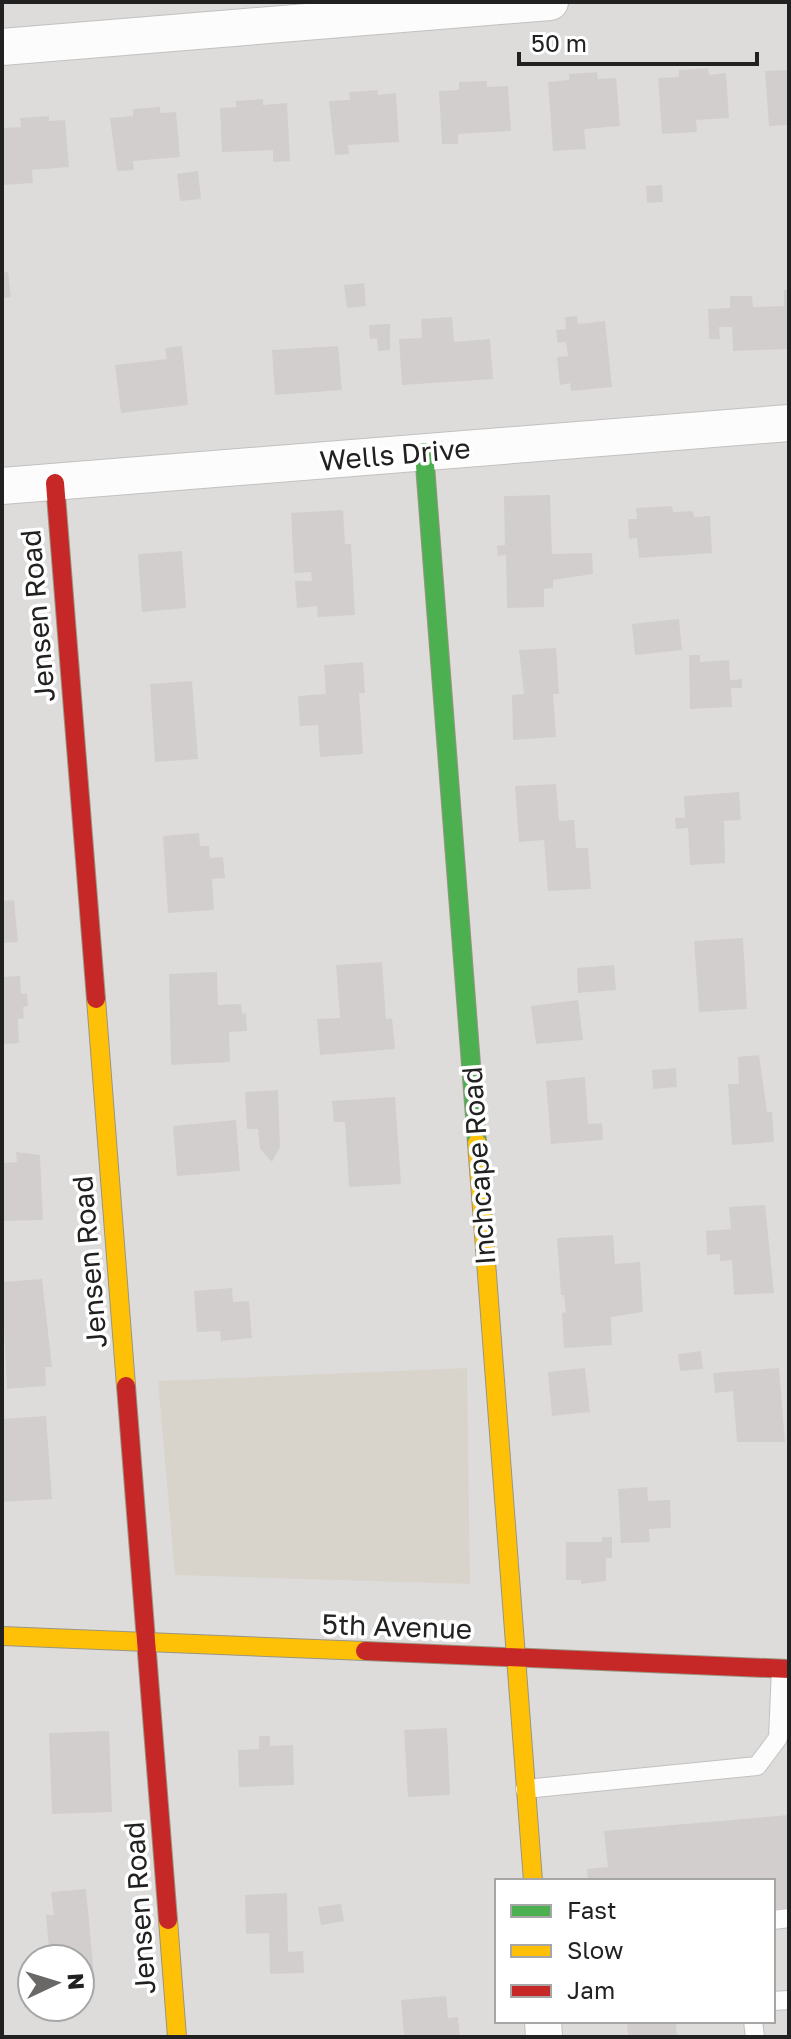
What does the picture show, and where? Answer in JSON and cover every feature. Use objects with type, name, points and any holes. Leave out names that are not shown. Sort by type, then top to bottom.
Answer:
[{"type":"street","points":[[2,47],[550,2]]},
{"type":"street","name":"Wells Drive","points":[[2,486],[424,452],[788,431]]},
{"type":"street","name":"Inchcape Road","points":[[424,452],[533,1879]]},
{"type":"street","name":"Jensen Road","points":[[55,483],[177,2037]]},
{"type":"street","name":"5th Avenue","points":[[2,1636],[785,1669]]},
{"type":"lane","points":[[525,1789],[757,1766],[778,1738],[785,1669]]},
{"type":"shaded area","points":[[2,2],[789,2],[789,2037],[2,2037]]},
{"type":"shaded area","points":[[467,1368],[470,1584],[175,1575],[158,1381]]},
{"type":"building","points":[[708,68],[709,75],[726,73],[729,118],[696,120],[697,132],[662,134],[658,78],[679,77],[679,70]]},
{"type":"building","points":[[789,70],[787,125],[769,126],[765,71]]},
{"type":"building","points":[[597,72],[598,79],[616,78],[620,126],[584,129],[586,149],[553,151],[548,82],[569,80],[569,74]]},
{"type":"building","points":[[487,81],[487,87],[508,86],[511,131],[458,134],[458,144],[442,144],[439,91],[459,90],[459,82]]},
{"type":"building","points":[[377,90],[378,95],[396,93],[399,142],[348,145],[349,154],[335,155],[329,101],[350,100],[349,92]]},
{"type":"building","points":[[263,99],[263,105],[287,103],[290,161],[273,162],[273,150],[222,152],[220,108],[236,107],[236,101]]},
{"type":"building","points":[[160,107],[160,113],[176,112],[180,157],[133,161],[134,170],[117,171],[110,118],[133,116],[133,109]]},
{"type":"building","points":[[49,116],[49,121],[65,120],[69,167],[32,170],[33,183],[2,185],[2,128],[21,127],[20,118]]},
{"type":"building","points":[[198,171],[201,199],[180,201],[177,174]]},
{"type":"building","points":[[662,185],[663,202],[647,203],[646,186]]},
{"type":"building","points":[[8,272],[11,297],[2,298],[2,273]]},
{"type":"building","points":[[364,283],[366,306],[347,308],[344,285]]},
{"type":"building","points":[[784,290],[789,290],[788,349],[733,351],[732,327],[719,327],[720,339],[709,339],[708,309],[730,308],[730,296],[752,296],[753,307],[784,306]]},
{"type":"building","points":[[577,316],[578,324],[605,321],[612,387],[571,391],[570,383],[560,385],[557,357],[568,356],[566,342],[558,343],[556,330],[566,329],[565,317]]},
{"type":"building","points":[[452,317],[454,342],[490,339],[493,379],[402,385],[399,339],[422,338],[421,319]]},
{"type":"building","points":[[390,324],[390,350],[378,351],[377,338],[370,339],[369,325]]},
{"type":"building","points":[[182,346],[188,405],[121,413],[115,365],[167,359],[165,348]]},
{"type":"building","points":[[338,346],[342,390],[275,395],[272,350]]},
{"type":"building","points":[[550,495],[552,554],[592,553],[593,574],[553,580],[553,588],[544,589],[544,607],[507,608],[506,555],[498,556],[497,546],[505,545],[504,496]]},
{"type":"building","points":[[672,506],[673,512],[693,511],[694,517],[710,516],[712,553],[639,558],[637,538],[629,539],[628,519],[637,519],[636,508]]},
{"type":"building","points":[[343,510],[345,544],[351,544],[355,615],[318,617],[317,606],[297,608],[295,581],[312,581],[311,572],[294,573],[291,513]]},
{"type":"building","points":[[182,551],[186,608],[142,612],[138,554]]},
{"type":"building","points":[[679,619],[682,650],[635,655],[632,624]]},
{"type":"building","points":[[556,648],[559,694],[553,694],[556,737],[513,740],[512,695],[524,694],[519,650]]},
{"type":"building","points":[[689,655],[700,655],[700,662],[729,660],[730,680],[742,679],[742,688],[731,688],[732,707],[690,709]]},
{"type":"building","points":[[363,662],[365,693],[359,693],[363,754],[320,757],[318,725],[300,726],[298,696],[326,694],[324,665]]},
{"type":"building","points":[[192,681],[198,759],[155,762],[150,684]]},
{"type":"building","points":[[556,784],[559,821],[574,820],[576,848],[588,848],[591,889],[548,891],[544,840],[519,842],[515,786]]},
{"type":"building","points":[[739,792],[741,820],[724,821],[725,863],[690,865],[688,828],[676,829],[675,818],[685,818],[684,796]]},
{"type":"building","points":[[199,833],[200,846],[209,846],[210,858],[223,857],[225,878],[212,879],[214,910],[168,913],[163,836]]},
{"type":"building","points":[[14,900],[18,942],[2,943],[2,901]]},
{"type":"building","points":[[743,938],[747,1009],[699,1012],[694,941]]},
{"type":"building","points":[[382,962],[386,1019],[392,1018],[395,1049],[320,1055],[317,1019],[340,1018],[336,965]]},
{"type":"building","points":[[614,965],[616,990],[578,993],[577,968]]},
{"type":"building","points":[[217,972],[218,1005],[241,1004],[242,1014],[246,1013],[247,1031],[229,1032],[230,1062],[171,1065],[169,974]]},
{"type":"building","points":[[20,976],[21,994],[27,993],[28,1006],[23,1007],[24,1018],[18,1019],[19,1043],[2,1044],[2,977]]},
{"type":"building","points":[[578,1000],[583,1040],[536,1044],[531,1006]]},
{"type":"building","points":[[759,1055],[767,1112],[772,1112],[774,1142],[732,1145],[728,1084],[739,1084],[738,1057]]},
{"type":"building","points":[[676,1068],[677,1087],[653,1089],[652,1070]]},
{"type":"building","points":[[585,1077],[588,1124],[602,1123],[603,1140],[551,1144],[546,1081]]},
{"type":"building","points":[[278,1090],[280,1147],[272,1162],[260,1149],[258,1129],[247,1129],[245,1092]]},
{"type":"building","points":[[395,1097],[401,1184],[349,1187],[345,1122],[334,1122],[332,1101]]},
{"type":"building","points":[[236,1120],[240,1171],[177,1176],[173,1126]]},
{"type":"building","points":[[16,1152],[40,1155],[43,1220],[2,1221],[2,1163],[17,1162]]},
{"type":"building","points":[[765,1205],[774,1293],[734,1295],[732,1260],[720,1261],[720,1254],[707,1255],[706,1231],[731,1229],[729,1207]]},
{"type":"building","points":[[613,1235],[615,1264],[640,1262],[643,1312],[611,1317],[612,1345],[564,1348],[562,1313],[566,1312],[564,1295],[561,1295],[557,1238]]},
{"type":"building","points":[[42,1279],[52,1367],[45,1367],[46,1386],[7,1389],[2,1282]]},
{"type":"building","points":[[232,1288],[233,1302],[249,1301],[252,1338],[221,1341],[220,1331],[197,1332],[194,1291]]},
{"type":"building","points":[[701,1351],[703,1369],[680,1371],[678,1354]]},
{"type":"building","points":[[585,1368],[590,1412],[552,1416],[548,1372]]},
{"type":"building","points":[[779,1368],[785,1442],[737,1442],[733,1391],[715,1393],[713,1373]]},
{"type":"building","points":[[46,1416],[52,1499],[2,1502],[2,1419]]},
{"type":"building","points":[[647,1487],[648,1501],[670,1500],[671,1528],[649,1529],[650,1542],[621,1543],[618,1489]]},
{"type":"building","points":[[602,1537],[612,1537],[612,1558],[606,1558],[606,1581],[581,1584],[581,1580],[566,1580],[566,1542],[602,1542]]},
{"type":"building","points":[[447,1728],[450,1795],[408,1797],[404,1730]]},
{"type":"building","points":[[109,1731],[112,1812],[52,1814],[49,1733]]},
{"type":"building","points":[[259,1736],[270,1736],[270,1746],[293,1745],[294,1785],[239,1787],[238,1750],[259,1749]]},
{"type":"building","points":[[789,1815],[789,1908],[775,1909],[775,1879],[588,1879],[587,1869],[608,1867],[604,1831]]},
{"type":"building","points":[[86,1889],[91,1943],[49,1943],[46,1915],[54,1915],[51,1892]]},
{"type":"building","points":[[287,1893],[288,1952],[303,1951],[304,1973],[270,1974],[269,1933],[246,1934],[245,1895]]},
{"type":"building","points":[[341,1904],[344,1921],[321,1925],[318,1907]]},
{"type":"building","points":[[446,1996],[448,2018],[458,2017],[460,2037],[404,2037],[401,2000]]},
{"type":"building","points":[[627,2023],[676,2023],[677,2037],[628,2037]]},
{"type":"traffic: fast","points":[[424,452],[477,1143]]},
{"type":"traffic: slow","points":[[96,999],[126,1386]]},
{"type":"traffic: slow","points":[[477,1143],[533,1879]]},
{"type":"traffic: slow","points":[[2,1636],[365,1651]]},
{"type":"traffic: slow","points":[[168,1920],[177,2037]]},
{"type":"traffic: jam","points":[[55,483],[96,999]]},
{"type":"traffic: jam","points":[[126,1386],[168,1920]]},
{"type":"traffic: jam","points":[[365,1651],[789,1669]]}]
